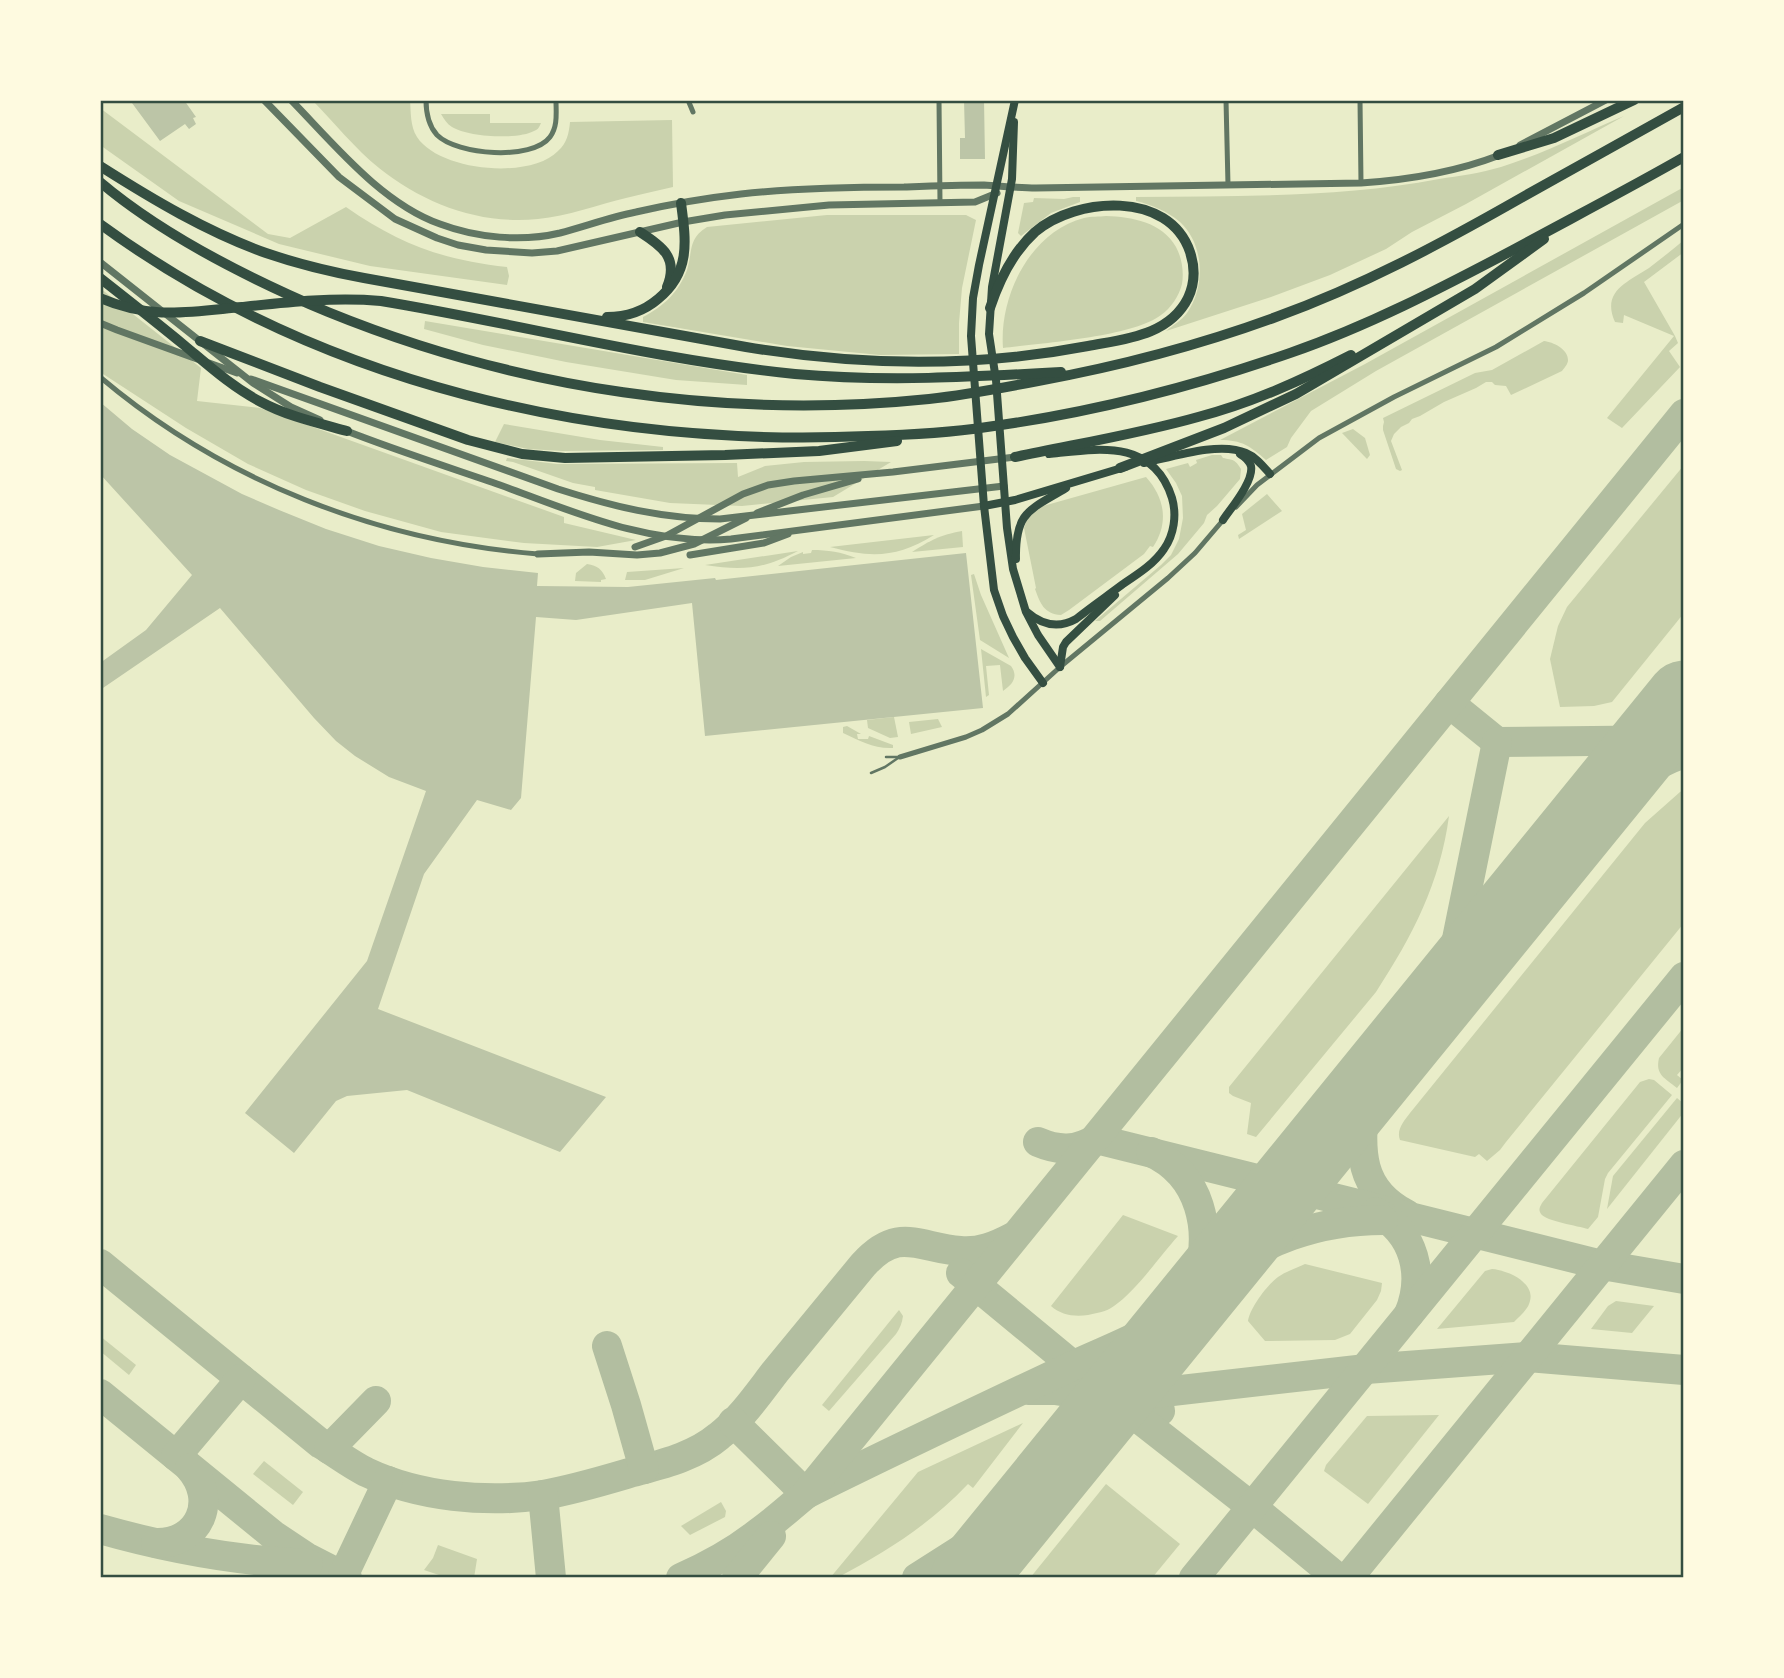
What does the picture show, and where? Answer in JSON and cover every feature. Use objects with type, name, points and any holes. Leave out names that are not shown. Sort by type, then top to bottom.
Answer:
[{"type":"highway","points":[[1498,155],[1554,138],[1634,100]]},
{"type":"highway","points":[[100,182],[144,215],[238,270],[310,304],[445,354],[520,374],[634,394],[713,402],[831,405],[960,395],[1104,369],[1236,332],[1349,288],[1457,234],[1684,107]]},
{"type":"highway","points":[[200,341],[468,440],[505,451],[543,457],[610,458],[805,452],[947,435],[1111,404],[1188,385],[1326,340],[1435,290],[1684,157]]},
{"type":"highway","points":[[100,166],[189,218],[274,256],[344,274],[746,347],[822,358],[921,363],[994,359],[1074,349],[1142,335],[1173,319],[1187,299],[1193,278],[1191,256],[1185,241],[1174,227],[1161,217],[1135,208],[1114,205],[1082,208],[1055,218],[1029,237],[1004,273],[990,308]]},
{"type":"highway","points":[[522,305],[617,317],[640,310],[661,297],[673,284],[681,267],[684,247],[681,203]]},
{"type":"highway","points":[[1120,468],[1247,419],[1317,382],[1483,284],[1576,217]]},
{"type":"highway","points":[[100,224],[183,278],[275,327],[383,371],[508,406],[631,427],[762,438],[935,433],[1032,420]]},
{"type":"highway","points":[[640,232],[664,249],[669,258],[670,278],[661,297]]},
{"type":"highway","points":[[100,278],[246,394],[300,418],[346,431]]},
{"type":"highway","points":[[100,298],[125,308],[166,314],[314,300],[381,302],[658,355],[804,374],[942,377],[1104,369]]},
{"type":"highway","points":[[1015,457],[1149,430],[1249,401],[1294,383],[1413,324]]},
{"type":"main road","points":[[1014,102],[1013,171],[995,267],[989,334],[996,380],[1009,539],[1017,583],[1026,611],[1038,635],[1060,667]]},
{"type":"main road","points":[[1014,102],[973,298],[971,335],[992,578],[997,602],[1025,658],[1044,683]]},
{"type":"main road","points":[[985,506],[1120,468],[1215,448],[1228,448],[1253,456],[1270,474]]},
{"type":"main road","points":[[1223,520],[1248,483],[1251,474],[1247,459],[1228,448]]},
{"type":"main road","points":[[1015,457],[1096,449],[1117,450],[1135,455],[1150,464],[1159,474],[1167,487],[1174,512],[1169,539],[1158,557],[1076,619],[1055,625],[1043,623],[1026,611]]},
{"type":"main road","points":[[1017,583],[1016,545],[1024,518],[1031,508],[1077,482]]},
{"type":"main road","points":[[1060,667],[1066,642],[1129,580]]},
{"type":"street","points":[[264,100],[339,177],[395,219],[437,238],[486,250],[532,253],[557,251],[725,215],[829,205],[975,202],[995,190]]},
{"type":"street","points":[[291,100],[381,190],[412,211],[439,224],[501,237],[557,233],[681,203],[806,189],[940,186],[995,190],[1361,183],[1418,176],[1498,155],[1606,100]]},
{"type":"street","points":[[426,100],[427,116],[432,129],[445,141],[471,150],[510,152],[533,148],[548,139],[554,130],[556,100]]},
{"type":"street","points":[[688,100],[693,112]]},
{"type":"street","points":[[939,100],[940,203]]},
{"type":"street","points":[[1226,100],[1228,185]]},
{"type":"street","points":[[1360,100],[1361,183]]},
{"type":"street","points":[[900,757],[982,730],[1017,707],[1060,667],[1175,572],[1257,485],[1319,438],[1496,346],[1575,299],[1684,224]]},
{"type":"street","points":[[100,262],[277,400],[346,431],[587,516],[641,532],[675,539],[731,539],[985,506]]},
{"type":"street","points":[[100,323],[584,498],[627,509],[694,519],[738,517],[1004,486]]},
{"type":"street","points":[[100,377],[160,422],[215,457],[264,482],[366,522],[421,537],[479,547],[538,554],[589,552],[637,555],[672,551],[694,544],[792,498],[857,479],[893,472]]},
{"type":"street","points":[[635,547],[666,536],[743,494],[768,485],[1015,457]]},
{"type":"street","points":[[690,555],[764,543],[798,529]]},
{"type":"lane","points":[[886,757],[900,757]]},
{"type":"lane","points":[[871,773],[900,757]]},
{"type":"green space","points":[[312,100],[410,100],[415,133],[428,149],[444,158],[485,168],[527,166],[545,160],[564,145],[570,122],[672,120],[673,187],[549,218],[516,220],[474,215],[434,202],[396,181],[362,153]]},
{"type":"green space","points":[[100,108],[268,234],[290,238],[346,207],[385,231],[422,248],[462,260],[507,267],[507,285],[370,266],[279,244],[179,201],[100,145]]},
{"type":"green space","points":[[441,114],[490,114],[490,123],[541,123],[537,129],[517,136],[481,135],[452,127]]},
{"type":"green space","points":[[1624,116],[1412,232],[1386,249],[1330,275],[1271,297],[1166,331],[1185,316],[1193,302],[1199,278],[1198,253],[1188,231],[1180,222],[1159,209],[1136,201],[1136,197],[1326,193],[1462,175],[1517,162]]},
{"type":"green space","points":[[1684,187],[1684,200],[1376,371],[1311,411],[1287,447],[1266,460],[1245,445],[1220,440],[1365,364]]},
{"type":"green space","points":[[1080,197],[1080,202],[1051,213],[1021,236],[1018,233],[1024,203],[1033,202],[1034,198]]},
{"type":"green space","points":[[827,215],[966,215],[976,220],[962,288],[959,354],[880,355],[787,346],[643,322],[643,317],[675,292],[687,270],[694,241],[707,227]]},
{"type":"green space","points":[[1106,216],[1146,222],[1163,232],[1176,247],[1183,275],[1181,288],[1171,305],[1148,323],[1130,329],[1086,338],[1003,348],[1006,308],[1022,269],[1034,252],[1048,237],[1065,225],[1087,217]]},
{"type":"green space","points":[[1684,240],[1684,252],[1644,282],[1678,343],[1669,351],[1680,367],[1622,428],[1607,418],[1674,336],[1624,315],[1623,323],[1615,322],[1611,302],[1625,283]]},
{"type":"green space","points":[[100,288],[201,368],[197,401],[260,408],[564,517],[564,523],[636,540],[597,547],[524,543],[441,532],[365,511],[306,490],[248,464],[186,428],[100,372]]},
{"type":"green space","points":[[425,321],[747,375],[747,385],[676,380],[566,362],[483,345],[424,329]]},
{"type":"green space","points":[[1544,341],[1556,345],[1566,353],[1568,361],[1562,371],[1511,395],[1506,386],[1486,382],[1412,419],[1394,434],[1391,441],[1402,470],[1396,469],[1383,430],[1383,418],[1475,373],[1492,370]]},
{"type":"green space","points":[[504,424],[663,447],[663,450],[528,449],[495,442]]},
{"type":"green space","points":[[1353,429],[1365,438],[1370,455],[1367,459],[1342,433]]},
{"type":"green space","points":[[1221,455],[1235,462],[1241,469],[1240,479],[1207,515],[1204,523],[1178,554],[1100,621],[1095,621],[1161,565],[1171,555],[1179,539],[1183,518],[1182,496],[1166,469],[1188,463],[1190,467],[1197,463],[1196,460]]},
{"type":"green space","points":[[507,458],[557,464],[737,463],[738,477],[765,466],[804,462],[891,462],[833,497],[742,506],[670,503],[595,490],[595,487],[573,483],[506,461]]},
{"type":"green space","points":[[1684,465],[1684,613],[1612,702],[1594,706],[1560,707],[1550,659],[1558,626],[1567,607]]},
{"type":"green space","points":[[1146,477],[1157,493],[1163,511],[1161,529],[1153,547],[1150,546],[1144,554],[1061,615],[1047,610],[1035,589],[1024,528],[1028,517],[1036,508]]},
{"type":"green space","points":[[1267,494],[1282,511],[1239,539],[1238,535],[1246,530],[1242,514]]},
{"type":"green space","points":[[962,531],[963,547],[912,552],[936,538]]},
{"type":"green space","points":[[934,535],[908,548],[884,554],[858,553],[830,547]]},
{"type":"green space","points":[[812,550],[856,558],[778,566],[791,557],[803,552],[811,553]]},
{"type":"green space","points":[[798,551],[774,562],[753,567],[705,565]]},
{"type":"green space","points":[[587,564],[599,568],[606,579],[601,582],[575,581],[576,573]]},
{"type":"green space","points":[[684,568],[645,580],[625,580],[627,572]]},
{"type":"green space","points":[[974,574],[1009,658],[980,640],[971,575]]},
{"type":"green space","points":[[981,649],[1011,666],[1014,674],[1012,683],[1003,691],[1000,665],[986,666],[989,695],[986,697]]},
{"type":"green space","points":[[894,717],[898,737],[890,738],[868,728],[867,720]]},
{"type":"green space","points":[[938,719],[942,727],[911,734],[909,722]]},
{"type":"green space","points":[[847,726],[861,734],[857,734],[858,739],[868,739],[869,736],[893,745],[893,748],[861,742],[843,733],[843,727]]},
{"type":"green space","points":[[1684,790],[1684,923],[1500,1150],[1487,1161],[1479,1154],[1475,1157],[1400,1140],[1403,1122],[1645,823]]},
{"type":"green space","points":[[1449,816],[1439,864],[1423,908],[1402,950],[1376,992],[1256,1137],[1247,1134],[1251,1103],[1233,1096],[1229,1093],[1229,1087]]},
{"type":"green space","points":[[1684,1027],[1684,1067],[1677,1075],[1683,1080],[1677,1088],[1662,1076],[1658,1064],[1659,1058]]},
{"type":"green space","points":[[1649,1079],[1672,1095],[1608,1173],[1598,1217],[1588,1229],[1544,1217],[1540,1211],[1542,1203],[1640,1082]]},
{"type":"green space","points":[[1677,1098],[1684,1104],[1684,1112],[1607,1209],[1613,1176]]},
{"type":"green space","points":[[1123,1215],[1178,1236],[1139,1283],[1111,1308],[1078,1316],[1068,1315],[1051,1306]]},
{"type":"green space","points":[[1305,1264],[1382,1283],[1381,1291],[1350,1334],[1335,1340],[1265,1341],[1248,1321],[1252,1310],[1274,1281],[1284,1273]]},
{"type":"green space","points":[[1492,1269],[1513,1275],[1525,1284],[1531,1297],[1523,1313],[1514,1322],[1437,1329],[1485,1271]]},
{"type":"green space","points":[[1616,1301],[1654,1306],[1632,1333],[1591,1329],[1608,1306]]},
{"type":"green space","points":[[899,1310],[903,1316],[896,1334],[829,1411],[822,1405]]},
{"type":"green space","points":[[100,1336],[136,1365],[129,1375],[100,1351]]},
{"type":"green space","points":[[1439,1415],[1368,1504],[1324,1471],[1326,1465],[1367,1416]]},
{"type":"green space","points":[[1023,1423],[973,1488],[968,1484],[938,1513],[890,1547],[837,1578],[830,1578],[918,1472]]},
{"type":"green space","points":[[264,1461],[303,1492],[293,1505],[253,1474]]},
{"type":"green space","points":[[1106,1484],[1180,1544],[1152,1578],[1030,1578]]},
{"type":"green space","points":[[721,1502],[726,1511],[725,1517],[690,1535],[681,1526]]},
{"type":"green space","points":[[438,1545],[477,1559],[474,1578],[448,1578],[424,1570]]},
{"type":"building","points":[[137,100],[184,100],[196,117],[193,118],[196,124],[189,129],[185,124],[160,141],[132,103]]},
{"type":"building","points":[[964,100],[984,100],[985,159],[960,159],[960,138],[965,138]]},
{"type":"building","points":[[100,402],[132,429],[170,455],[242,494],[279,510],[379,546],[483,567],[538,573],[537,586],[628,587],[966,553],[983,708],[705,736],[692,603],[576,620],[536,617],[521,798],[511,810],[477,800],[424,874],[378,1009],[606,1097],[560,1152],[407,1090],[347,1096],[336,1101],[294,1153],[245,1113],[367,961],[426,791],[389,777],[336,741],[220,608],[100,690],[100,663],[146,630],[192,575],[100,474]]},
{"type":"taxiway","points":[[681,1578],[740,1546],[806,1494],[1684,414]]},
{"type":"taxiway","points":[[1449,703],[1497,742],[1684,740]]},
{"type":"taxiway","points":[[1412,1031],[1443,976],[1456,944],[1497,742]]},
{"type":"taxiway","points":[[1588,816],[1633,779],[1684,753]]},
{"type":"taxiway","points":[[1194,1578],[1684,977]]},
{"type":"taxiway","points":[[1365,1091],[1362,1145],[1364,1161],[1376,1190],[1406,1214]]},
{"type":"taxiway","points":[[1038,1142],[1067,1148],[1081,1146],[1096,1139],[1602,1265],[1684,1279]]},
{"type":"taxiway","points":[[733,1422],[806,1494],[1179,1314],[1189,1303],[1197,1280],[1202,1261],[1203,1224],[1192,1189],[1182,1175],[1151,1152]]},
{"type":"taxiway","points":[[1348,1578],[1684,1165]]},
{"type":"taxiway","points":[[1376,1212],[1400,1231],[1413,1256],[1416,1285],[1409,1314]]},
{"type":"taxiway","points":[[1209,1281],[1249,1255],[1291,1236],[1335,1224],[1383,1220]]},
{"type":"taxiway","points":[[100,1264],[321,1444],[354,1466],[386,1480],[430,1492],[499,1498],[543,1495],[585,1486],[675,1460],[709,1444],[742,1414],[863,1265],[887,1246],[908,1242],[974,1251],[1013,1237]]},
{"type":"taxiway","points":[[961,1273],[1087,1377]]},
{"type":"taxiway","points":[[607,1346],[644,1469]]},
{"type":"taxiway","points":[[1152,1352],[1160,1411]]},
{"type":"taxiway","points":[[1086,1432],[1113,1408],[1146,1394],[1366,1369],[1528,1357],[1684,1370]]},
{"type":"taxiway","points":[[176,1456],[241,1379]]},
{"type":"taxiway","points":[[1028,1390],[1055,1390],[1114,1399],[1338,1578]]},
{"type":"taxiway","points":[[100,1394],[273,1535],[306,1557],[347,1578]]},
{"type":"taxiway","points":[[329,1449],[376,1401]]},
{"type":"taxiway","points":[[156,1543],[184,1536],[200,1518],[203,1493],[190,1468]]},
{"type":"taxiway","points":[[343,1576],[388,1481]]},
{"type":"taxiway","points":[[543,1495],[551,1578]]},
{"type":"taxiway","points":[[917,1578],[989,1532],[1034,1497]]},
{"type":"taxiway","points":[[100,1529],[202,1552],[308,1564]]},
{"type":"taxiway","points":[[737,1578],[771,1536]]},
{"type":"runway","points":[[968,1578],[1684,698]]}]
